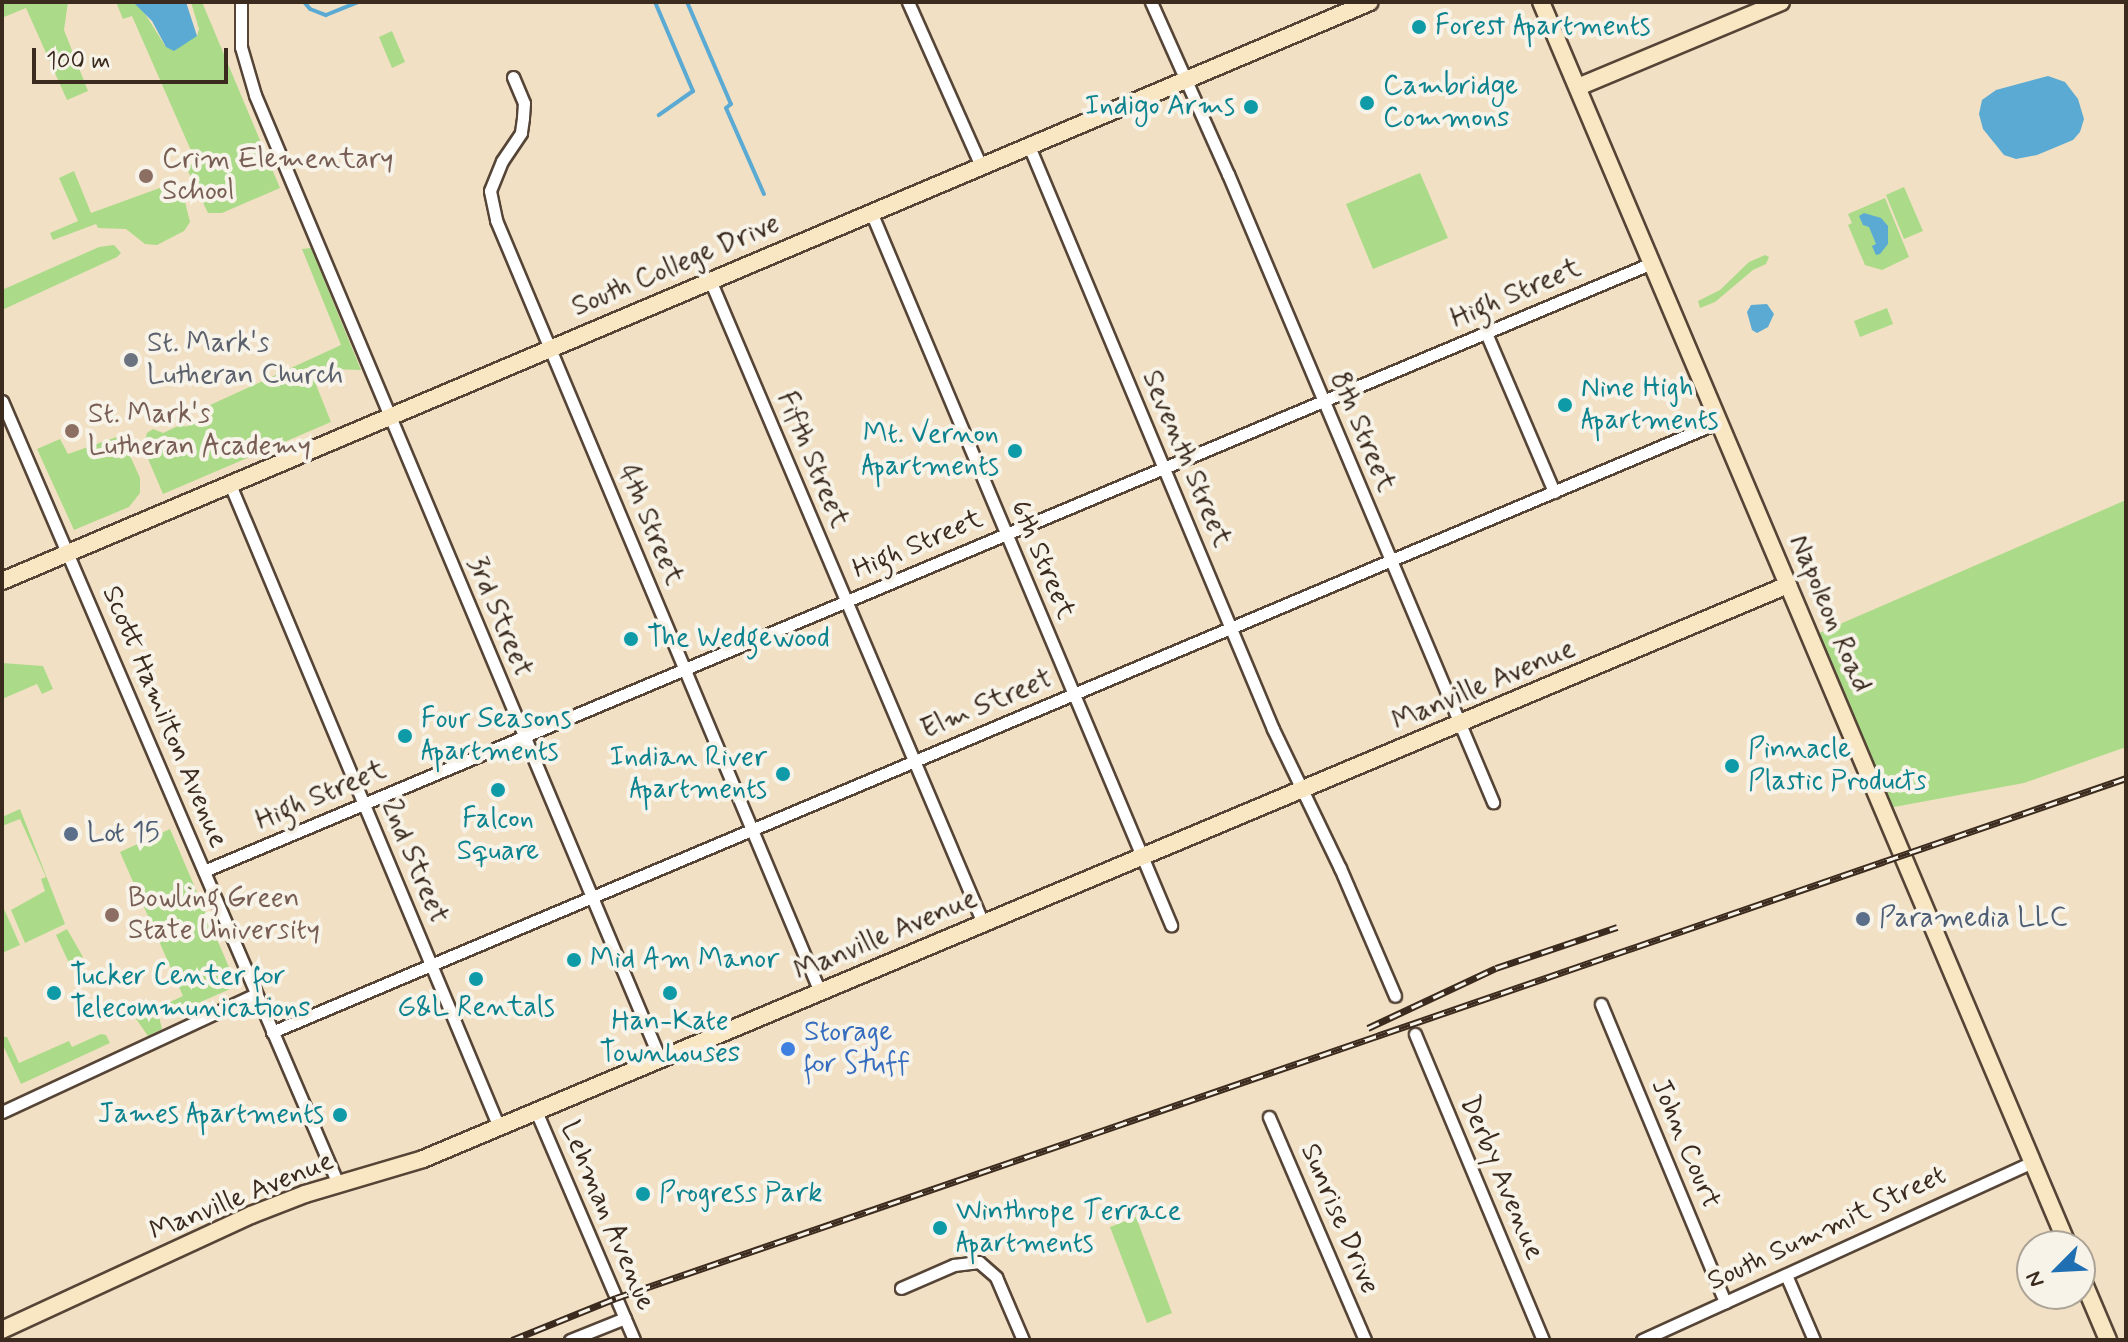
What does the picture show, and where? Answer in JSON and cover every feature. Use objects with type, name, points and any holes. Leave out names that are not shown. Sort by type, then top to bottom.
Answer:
[{"type":"street","name":"3rd Street","points":[[241,2],[241,47],[245,67],[590,898],[660,1059]]},
{"type":"street","points":[[908,2],[981,166]]},
{"type":"street","name":"8th Street","points":[[1151,2],[1493,802]]},
{"type":"street","name":"Napoleon Road","points":[[1541,2],[2061,1230]]},
{"type":"street","points":[[1578,87],[1781,2]]},
{"type":"street","name":"South College Drive","points":[[2,581],[66,551],[1363,3]]},
{"type":"street","name":"4th Street","points":[[513,77],[524,103],[521,133],[494,177],[491,204],[820,992]]},
{"type":"street","name":"Seventh Street","points":[[1029,146],[1300,791]]},
{"type":"street","name":"6th Street","points":[[871,212],[1171,925]]},
{"type":"street","name":"High Street","points":[[204,871],[1652,263]]},
{"type":"street","name":"Fifth Street","points":[[710,280],[983,923]]},
{"type":"street","points":[[1486,333],[1554,492]]},
{"type":"street","name":"Scott Hamilton Avenue","points":[[2,401],[338,1184]]},
{"type":"street","name":"Elm Street","points":[[272,1032],[1719,422]]},
{"type":"street","name":"2nd Street","points":[[229,482],[499,1127]]},
{"type":"street","name":"Manville Avenue","points":[[2,1330],[251,1215],[338,1184],[415,1162],[1788,585]]},
{"type":"street","points":[[1300,791],[1340,868],[1395,996]]},
{"type":"street","points":[[2,1112],[256,994]]},
{"type":"street","name":"John Court","points":[[1601,1004],[1725,1302]]},
{"type":"street","name":"Derby Avenue","points":[[1415,1034],[1543,1340]]},
{"type":"street","name":"Lehman Avenue","points":[[536,1111],[634,1340]]},
{"type":"street","name":"Sunrise Drive","points":[[1269,1117],[1365,1340]]},
{"type":"street","name":"South Summit Street","points":[[1642,1340],[2032,1162]]},
{"type":"street","points":[[901,1288],[954,1265],[979,1262],[996,1277],[1023,1340]]},
{"type":"street","points":[[1786,1275],[1814,1340]]},
{"type":"street","points":[[2095,1310],[2108,1340]]},
{"type":"street","points":[[570,1340],[625,1318]]},
{"type":"green space","points":[[2,2],[68,2],[64,30],[88,91],[67,100],[26,8],[4,17]]},
{"type":"green space","points":[[116,2],[133,2],[140,6],[166,47],[197,36],[199,29],[191,2],[202,2],[280,188],[222,213],[208,213],[186,167],[196,162],[132,16],[123,19]]},
{"type":"green space","points":[[392,31],[405,62],[392,68],[379,37]]},
{"type":"green space","points":[[74,171],[91,213],[168,185],[185,202],[190,222],[184,231],[157,245],[145,244],[126,229],[98,228],[96,224],[53,240],[50,233],[78,221],[59,178]]},
{"type":"green space","points":[[1420,173],[1448,238],[1373,269],[1346,204]]},
{"type":"green space","points":[[1904,187],[1923,231],[1904,239],[1886,195]]},
{"type":"green space","points":[[1885,198],[1909,257],[1882,270],[1865,265],[1848,225],[1852,223],[1848,214]]},
{"type":"green space","points":[[114,245],[121,253],[117,257],[2,310],[2,290],[99,247]]},
{"type":"green space","points":[[311,248],[361,370],[332,369],[313,377],[331,422],[163,494],[143,447],[147,433],[153,429],[163,433],[178,426],[181,419],[185,427],[211,416],[208,406],[341,345],[302,249]]},
{"type":"green space","points":[[1765,255],[1769,257],[1766,264],[1753,270],[1715,302],[1700,308],[1698,301],[1720,290],[1749,262]]},
{"type":"green space","points":[[1887,308],[1893,324],[1860,337],[1854,321]]},
{"type":"green space","points":[[128,433],[128,451],[140,478],[140,493],[129,507],[74,530],[37,449],[60,439],[68,454]]},
{"type":"green space","points":[[2126,500],[2126,747],[2024,783],[1883,809],[1810,637]]},
{"type":"green space","points":[[2,663],[43,666],[53,689],[42,694],[37,684],[2,699]]},
{"type":"green space","points":[[20,809],[65,924],[25,943],[11,910],[45,891],[41,879],[46,877],[20,819],[2,826],[2,817]]},
{"type":"green space","points":[[170,829],[237,986],[173,1014],[170,1002],[183,996],[120,852]]},
{"type":"green space","points":[[2,910],[20,945],[2,953]]},
{"type":"green space","points":[[67,929],[83,957],[69,963],[56,935]]},
{"type":"green space","points":[[141,1008],[144,1014],[157,1008],[162,1029],[148,1036],[132,1013]]},
{"type":"green space","points":[[101,1034],[106,1035],[110,1043],[21,1084],[2,1043],[2,1037],[7,1037],[19,1063],[69,1041],[72,1047]]},
{"type":"green space","points":[[1136,1217],[1172,1313],[1147,1323],[1110,1227]]},
{"type":"water","points":[[133,2],[186,2],[197,36],[174,51],[166,47],[152,21]]},
{"type":"water","points":[[2048,76],[2065,82],[2078,99],[2084,119],[2080,132],[2073,140],[2037,155],[2016,159],[2004,155],[1983,129],[1979,114],[1982,100],[1996,90]]},
{"type":"water","points":[[1864,213],[1881,218],[1888,226],[1888,244],[1880,254],[1876,255],[1872,246],[1876,244],[1869,227],[1863,225],[1859,216]]},
{"type":"water","points":[[1767,304],[1774,314],[1768,327],[1757,333],[1752,330],[1747,312],[1751,305]]},
{"type":"waterway","points":[[304,2],[310,9],[326,15],[359,2]]},
{"type":"waterway","points":[[655,2],[693,91],[659,115]]},
{"type":"waterway","points":[[687,2],[731,104],[726,108],[764,194]]},
{"type":"railway","points":[[512,1340],[616,1298],[2126,778]]},
{"type":"railway","points":[[1368,1028],[1496,968],[1617,927]]},
{"type":"place","name":"Forest Apartments","points":[[1419,27]]},
{"type":"place","name":"Cambridge Commons","points":[[1367,103]]},
{"type":"place","name":"Indigo Arms","points":[[1251,107]]},
{"type":"place","name":"Crim Elementary School","points":[[146,176]]},
{"type":"place","name":"St. Mark's Lutheran Church","points":[[131,360]]},
{"type":"place","name":"Nine High Apartments","points":[[1565,405]]},
{"type":"place","name":"St. Mark's Lutheran Academy","points":[[72,431]]},
{"type":"place","name":"Mt. Vernon Apartments","points":[[1015,451]]},
{"type":"place","name":"The Wedgewood","points":[[631,639]]},
{"type":"place","name":"Four Seasons Apartments","points":[[405,736]]},
{"type":"place","name":"Pinnacle Plastic Products","points":[[1732,766]]},
{"type":"place","name":"Indian River Apartments","points":[[783,774]]},
{"type":"place","name":"Falcon Square","points":[[498,790]]},
{"type":"place","name":"Lot 15","points":[[71,834]]},
{"type":"place","name":"Bowling Green State University","points":[[112,915]]},
{"type":"place","name":"Paramedia LLC","points":[[1863,919]]},
{"type":"place","name":"Mid Am Manor","points":[[574,960]]},
{"type":"place","name":"G&L Rentals","points":[[476,979]]},
{"type":"place","name":"Tucker Center for Telecommunications","points":[[54,993]]},
{"type":"place","name":"Han-Kate Townhouses","points":[[670,993]]},
{"type":"place","name":"Storage for Stuff","points":[[788,1049]]},
{"type":"place","name":"James Apartments","points":[[340,1115]]},
{"type":"place","name":"Progress Park","points":[[643,1194]]},
{"type":"place","name":"Winthrope Terrace Apartments","points":[[940,1228]]}]
